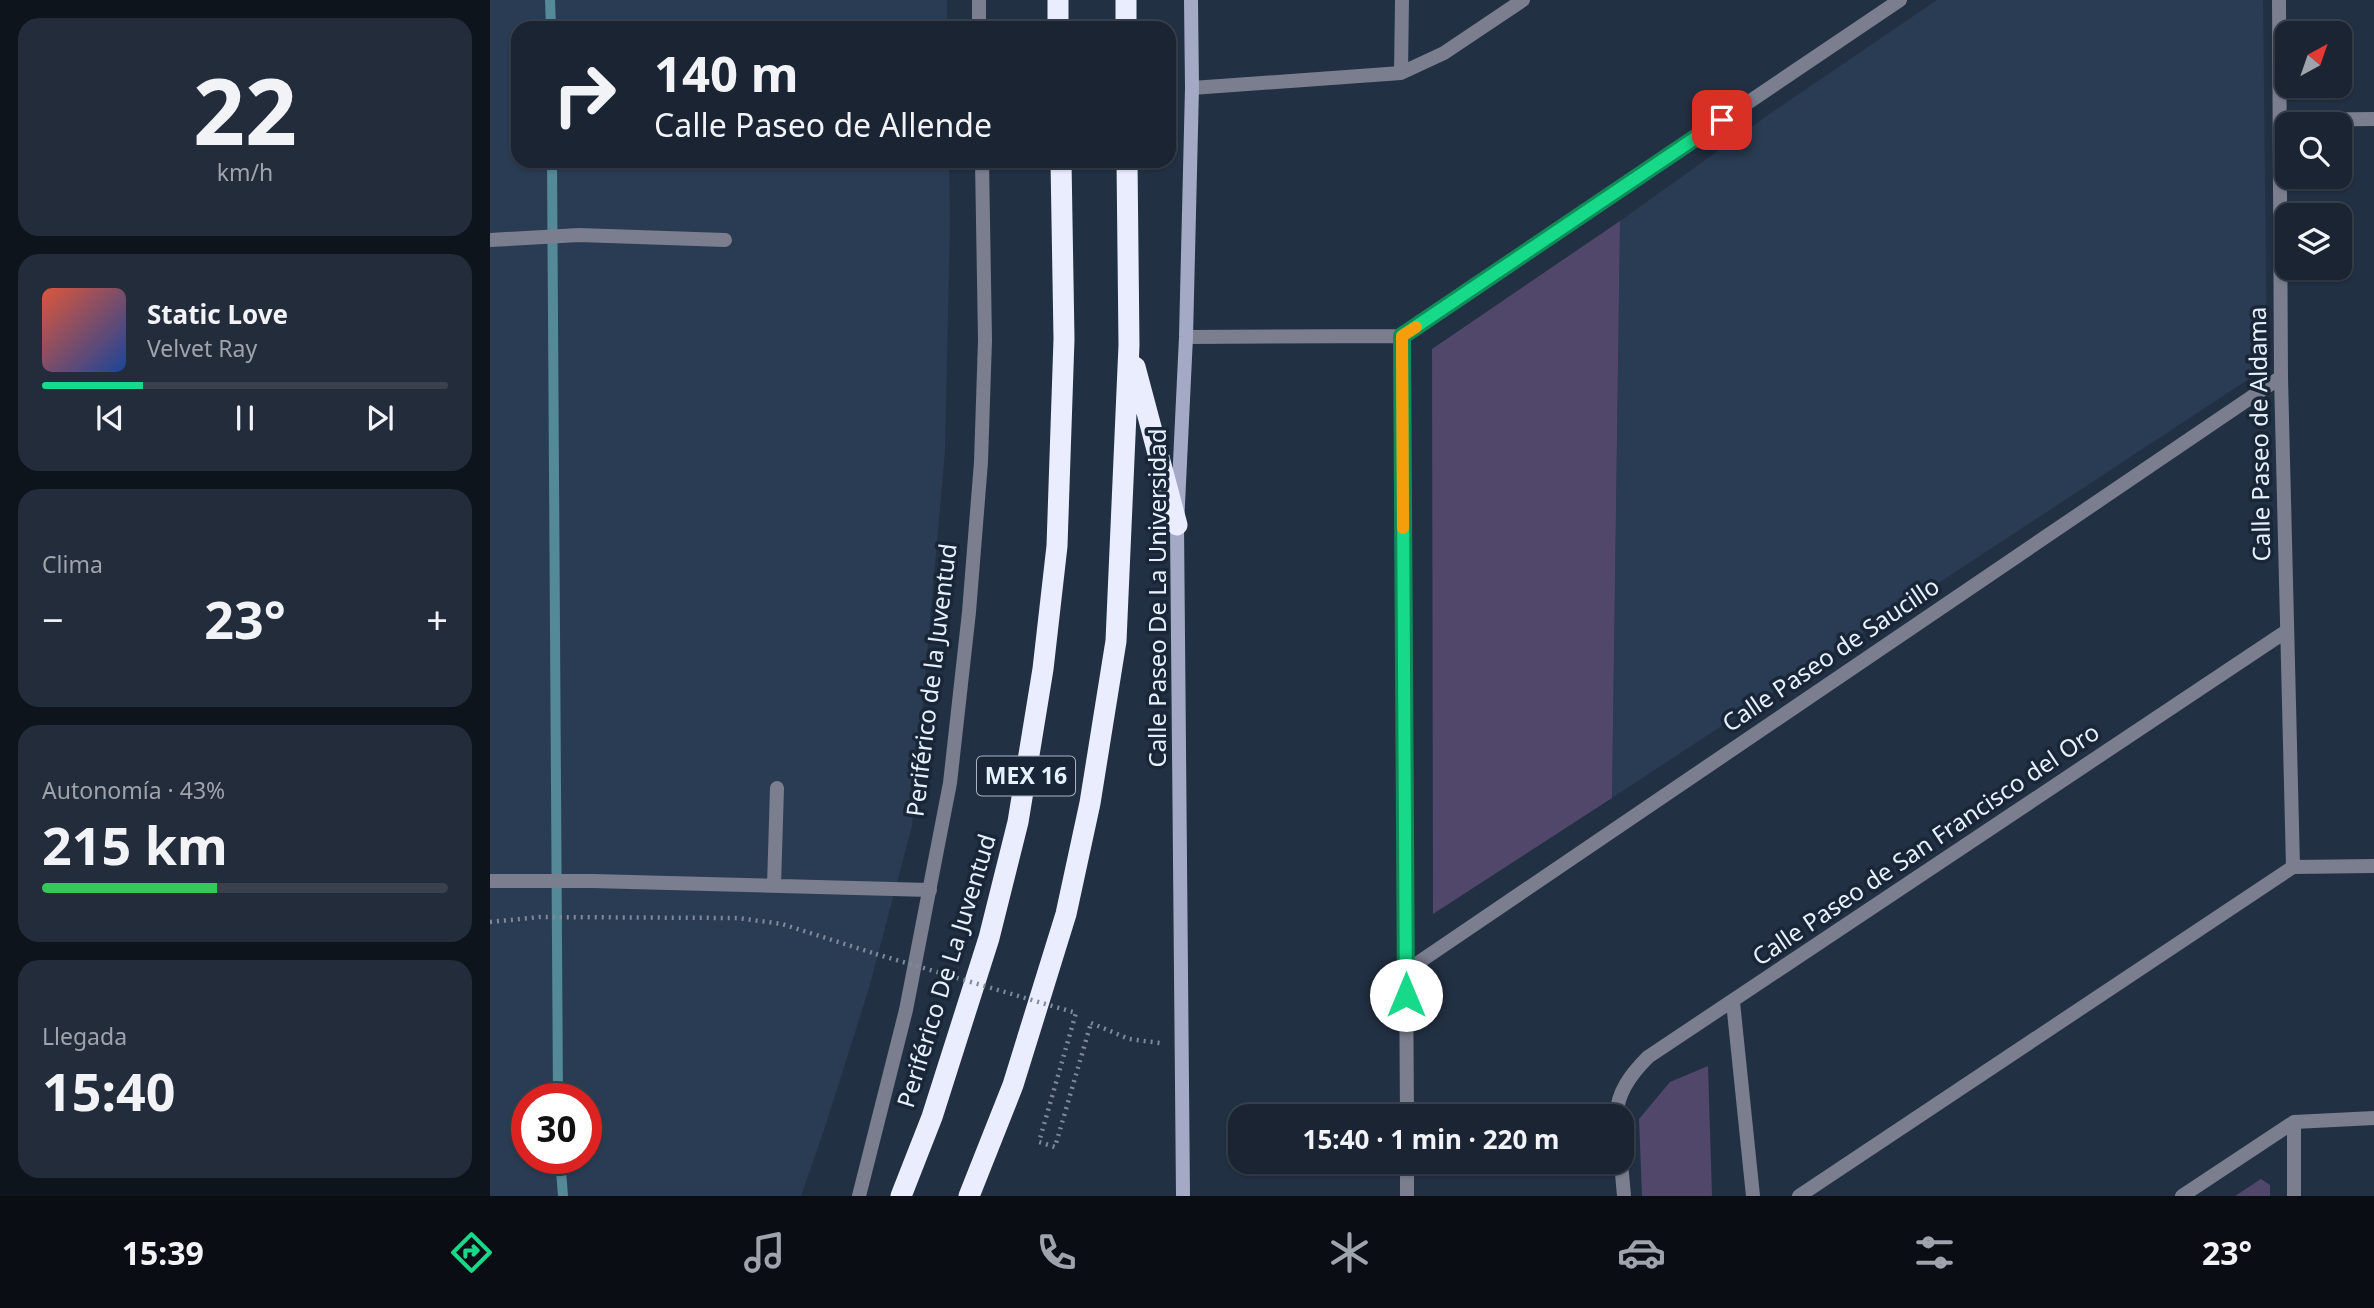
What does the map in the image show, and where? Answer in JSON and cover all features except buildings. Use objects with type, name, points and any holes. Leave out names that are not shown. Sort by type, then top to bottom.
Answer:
[{"type":"highway","points":[[1058,0],[1058,21]]},
{"type":"highway","points":[[1126,0],[1126,21]]},
{"type":"highway","name":"Periférico De La Juventud","points":[[901,1196],[932,1117],[981,963],[1018,822],[1043,669],[1057,546],[1064,339],[1061,168]]},
{"type":"highway","name":"MEX 16","points":[[969,1196],[1013,1085],[1062,928],[1090,803],[1116,641],[1129,345],[1128,168]]},
{"type":"highway","points":[[1129,345],[1177,526]]},
{"type":"street","points":[[979,0],[979,21]]},
{"type":"street","name":"Calle Paseo De La Universidad","points":[[1183,1196],[1177,526],[1186,337],[1192,88],[1191,0]]},
{"type":"street","points":[[1401,72],[1402,0]]},
{"type":"street","points":[[1192,88],[1401,72],[1444,53],[1523,0]]},
{"type":"street","points":[[1186,337],[1402,336],[1900,0]]},
{"type":"street","name":"Calle Paseo de Aldama","points":[[2279,0],[2280,112]]},
{"type":"street","points":[[2352,120],[2374,120]]},
{"type":"street","name":"Periférico de la Juventud","points":[[859,1196],[906,1010],[950,783],[969,612],[981,463],[985,340],[982,168]]},
{"type":"street","name":"Calle Paseo de Aldama","points":[[2280,189],[2285,632],[2293,867]]},
{"type":"street","points":[[490,240],[579,235],[724,240]]},
{"type":"street","points":[[1402,336],[1407,1104]]},
{"type":"street","name":"Calle Paseo de Saucillo","points":[[1406,971],[2281,377]]},
{"type":"street","name":"Calle Paseo de San Francisco del Oro","points":[[1618,1104],[1625,1086],[1648,1057],[2285,632]]},
{"type":"street","points":[[774,886],[776,788]]},
{"type":"street","points":[[1799,1196],[2293,867],[2374,866]]},
{"type":"street","points":[[490,881],[545,880],[930,890]]},
{"type":"street","points":[[1733,1002],[1753,1196]]},
{"type":"street","points":[[2182,1196],[2294,1122],[2374,1118]]},
{"type":"street","points":[[2294,1122],[2294,1196]]},
{"type":"street","points":[[1407,1174],[1407,1196]]},
{"type":"street","points":[[1622,1174],[1624,1196]]},
{"type":"path","points":[[490,922],[540,917],[738,918],[782,924],[1076,1013],[1039,1142],[1055,1147],[1091,1023],[1129,1039],[1182,1046]]},
{"type":"shaded area","points":[[490,0],[947,0],[947,21],[511,21],[511,168],[949,168],[945,451],[912,826],[869,988],[801,1196],[490,1196]]},
{"type":"shaded area","points":[[1937,0],[2263,0],[2267,367],[1612,798],[1620,221],[1768,115]]},
{"type":"shaded area","points":[[1620,221],[1612,798],[1433,914],[1432,349]]},
{"type":"shaded area","points":[[1708,1066],[1712,1196],[1642,1196],[1639,1119],[1670,1082]]},
{"type":"shaded area","points":[[2261,1179],[2270,1185],[2270,1196],[2235,1196]]},
{"type":"waterway","points":[[550,0],[551,21]]},
{"type":"waterway","points":[[552,168],[558,1083]]},
{"type":"waterway","points":[[561,1174],[563,1196]]},
{"type":"slow traffic","points":[[1403,528],[1402,336],[1416,327]]},
{"type":"route","points":[[1406,995],[1402,336],[1722,120]]}]
